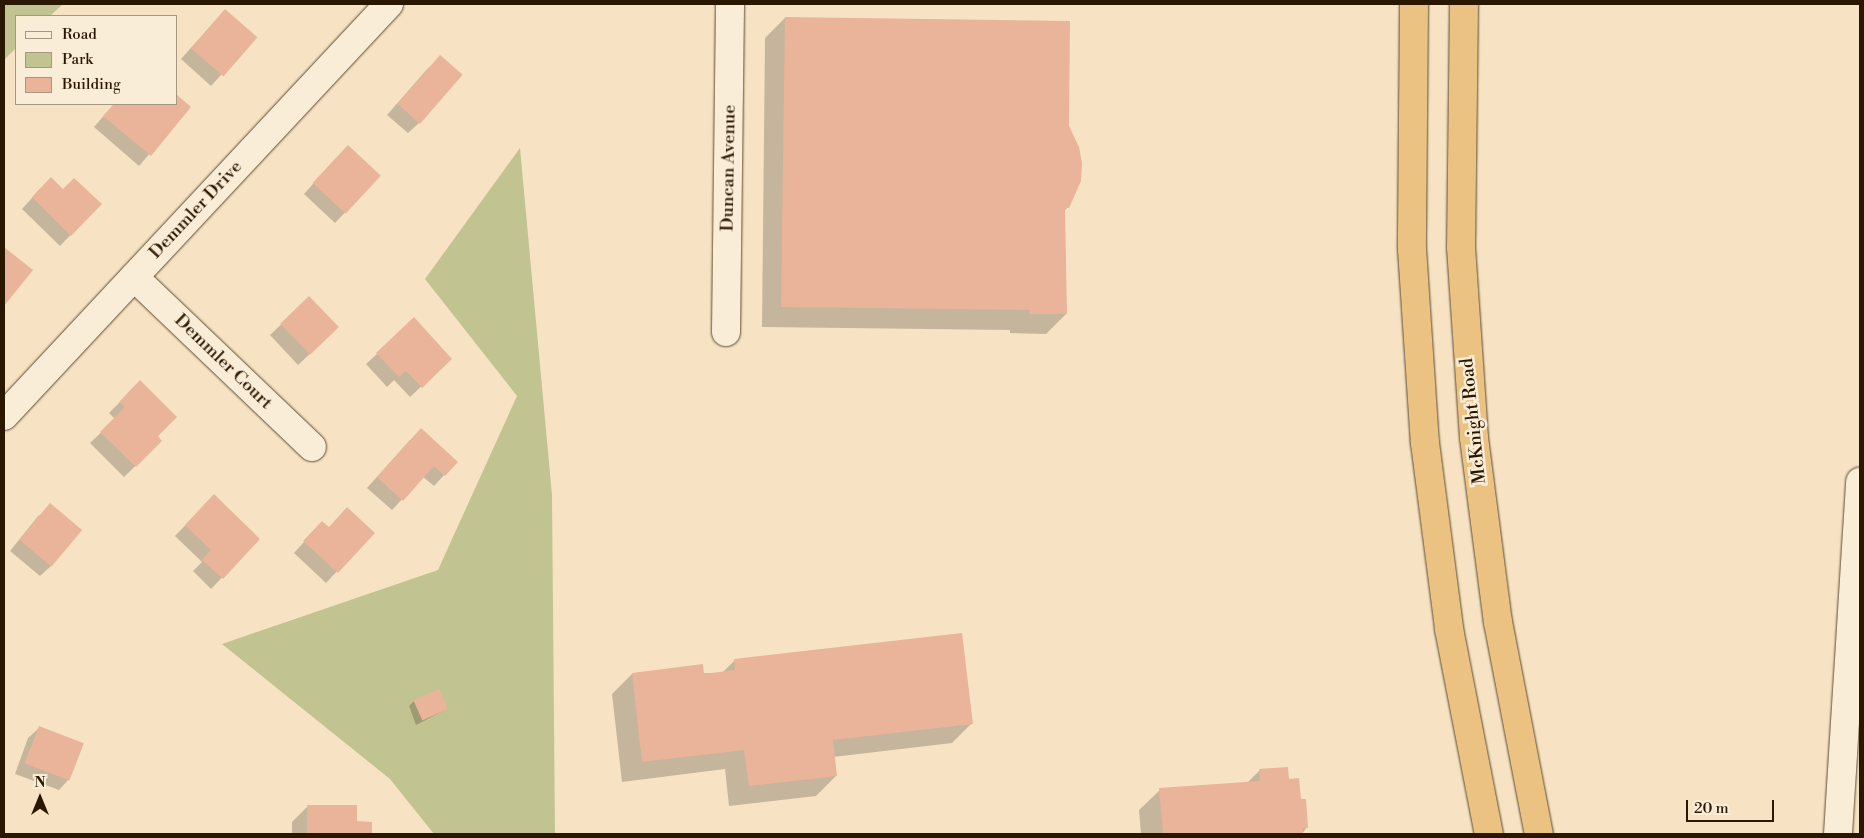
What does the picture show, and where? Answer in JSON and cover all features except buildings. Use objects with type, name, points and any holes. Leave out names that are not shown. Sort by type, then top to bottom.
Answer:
[{"type":"highway","points":[[1414,4],[1412,249],[1425,443],[1449,629],[1489,834]]},
{"type":"highway","name":"McKnight Road","points":[[1464,4],[1461,247],[1474,438],[1500,631],[1539,834]]},
{"type":"street","name":"Demmler Drive","points":[[4,416],[389,4]]},
{"type":"street","name":"Duncan Avenue","points":[[726,332],[730,4]]},
{"type":"street","name":"Demmler Court","points":[[134,277],[312,446]]},
{"type":"street","points":[[1838,834],[1860,482]]},
{"type":"green space","points":[[4,4],[63,4],[51,15],[15,15],[15,49],[4,60]]},
{"type":"green space","points":[[520,148],[552,495],[555,834],[434,834],[390,779],[222,644],[438,570],[517,396],[425,279]]}]
